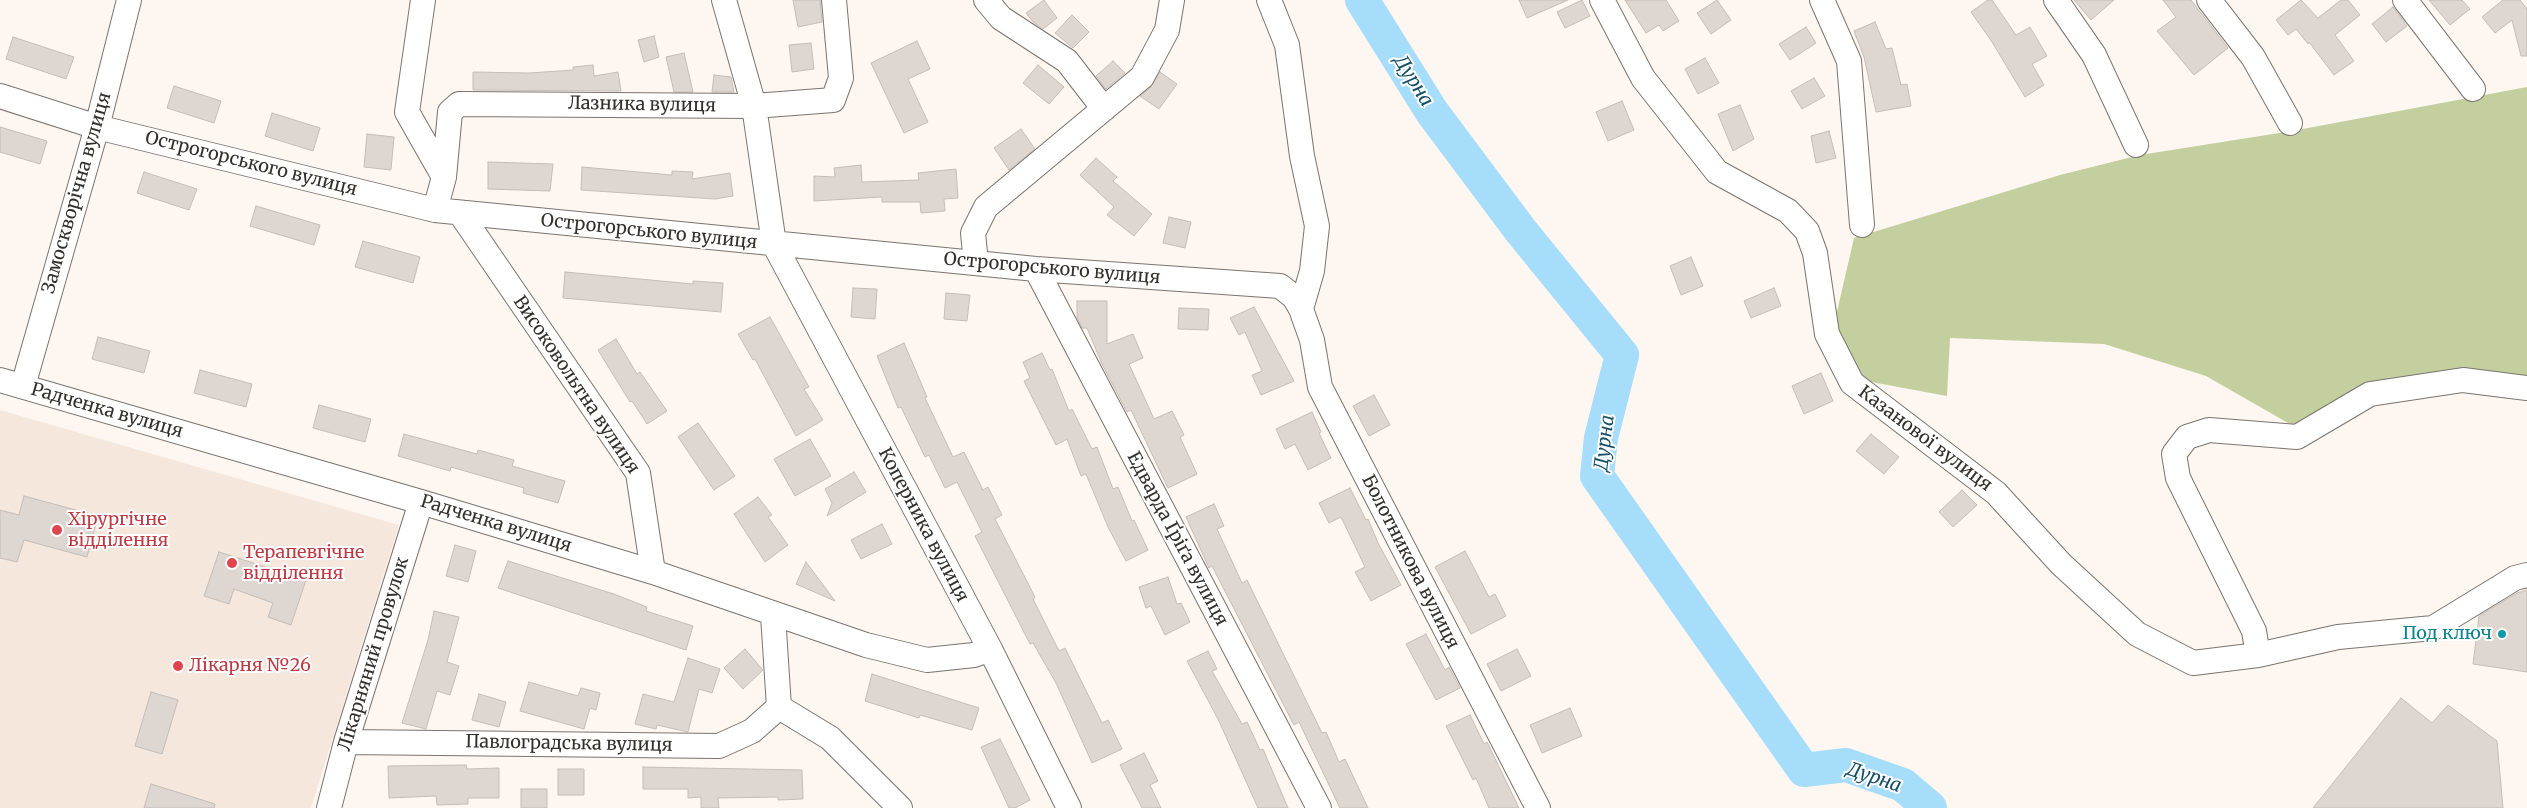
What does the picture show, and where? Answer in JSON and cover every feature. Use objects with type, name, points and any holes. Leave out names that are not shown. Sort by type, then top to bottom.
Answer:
[{"type":"street","name":"Замоскворічна вулиця","points":[[23,386],[97,127],[130,0]]},
{"type":"street","points":[[423,0],[407,112],[444,177]]},
{"type":"street","name":"Коперника вулиця","points":[[724,0],[754,106],[774,244],[990,649],[1069,808]]},
{"type":"street","name":"Лазника вулиця","points":[[435,210],[444,177],[450,112],[459,104],[754,106],[833,100],[841,78],[834,0]]},
{"type":"street","points":[[986,0],[1001,18],[1067,61],[1104,109]]},
{"type":"street","points":[[976,263],[973,233],[986,207],[1142,77],[1167,30],[1172,0]]},
{"type":"street","points":[[1269,0],[1287,45],[1302,156],[1317,226],[1312,271],[1302,309]]},
{"type":"street","name":"Казанової вулиця","points":[[1602,0],[1643,78],[1718,172],[1788,211],[1807,231],[1814,253],[1827,334],[1852,383],[1996,493],[2060,564],[2137,634],[2193,663],[2258,655],[2338,637],[2433,628],[2515,578],[2527,575]]},
{"type":"street","points":[[1822,0],[1849,61],[1862,226]]},
{"type":"street","points":[[2056,0],[2094,56],[2136,144]]},
{"type":"street","points":[[2209,0],[2253,57],[2290,123]]},
{"type":"street","points":[[2405,0],[2473,89]]},
{"type":"street","name":"Острогорського вулиця","points":[[0,96],[97,127],[435,210],[1036,270],[1280,286],[1294,297],[1302,309]]},
{"type":"street","name":"Високовольтна вулиця","points":[[460,213],[638,473],[653,572]]},
{"type":"street","name":"Едварда Ґріґа вулиця","points":[[1036,270],[1319,808]]},
{"type":"street","name":"Болотникова вулиця","points":[[1302,309],[1312,340],[1320,387],[1538,808]]},
{"type":"street","name":"Радченка вулиця","points":[[0,380],[421,502],[653,572],[773,615],[866,645],[927,660],[974,655],[990,649]]},
{"type":"street","points":[[2258,655],[2254,631],[2178,478],[2174,454],[2187,437],[2209,430],[2297,437],[2370,394],[2463,380],[2527,388]]},
{"type":"street","name":"Лікарняний провулок","points":[[329,808],[346,742],[421,502]]},
{"type":"street","points":[[773,615],[779,706],[830,738],[900,808]]},
{"type":"street","name":"Павлоградська вулиця","points":[[346,742],[719,746],[752,731],[779,706]]},
{"type":"shaded area","name":"Лікарня №26","points":[[0,410],[399,525],[311,808],[0,808]]},
{"type":"green space","points":[[2527,87],[2527,383],[2460,374],[2295,427],[2206,376],[2104,344],[1950,338],[1947,396],[1855,379],[1832,333],[1854,238],[2060,175],[2140,155],[2292,131]]},
{"type":"building","points":[[793,0],[820,0],[822,22],[798,27]]},
{"type":"building","points":[[1044,0],[1057,18],[1043,29],[1033,22],[1026,13]]},
{"type":"building","points":[[1519,0],[1568,0],[1527,18]]},
{"type":"building","points":[[1582,0],[1590,16],[1565,28],[1557,12]]},
{"type":"building","points":[[1625,0],[1666,0],[1679,21],[1663,31],[1659,25],[1646,33]]},
{"type":"building","points":[[1717,0],[1731,20],[1711,34],[1697,13]]},
{"type":"building","points":[[1988,0],[1992,0],[2016,35],[2030,27],[2047,56],[2032,64],[2044,85],[2025,97],[1992,42],[1971,12]]},
{"type":"building","points":[[2074,0],[2114,0],[2091,20]]},
{"type":"building","points":[[2163,0],[2191,0],[2228,48],[2194,75],[2157,31],[2176,17]]},
{"type":"building","points":[[2301,0],[2318,18],[2341,0],[2348,0],[2360,15],[2335,35],[2354,61],[2334,75],[2309,42],[2308,44],[2296,29],[2288,35],[2276,20]]},
{"type":"building","points":[[2429,0],[2462,0],[2470,9],[2450,25]]},
{"type":"building","points":[[2503,0],[2520,0],[2527,9],[2527,56],[2521,56],[2512,20],[2495,33],[2482,17]]},
{"type":"building","points":[[2393,7],[2407,26],[2386,42],[2372,24]]},
{"type":"building","points":[[1072,15],[1089,32],[1073,48],[1055,33]]},
{"type":"building","points":[[1875,22],[1886,49],[1892,48],[1901,85],[1907,84],[1911,106],[1876,112],[1864,57],[1854,31]]},
{"type":"building","points":[[1806,27],[1816,43],[1790,60],[1779,44]]},
{"type":"building","points":[[654,36],[659,57],[644,62],[638,40]]},
{"type":"building","points":[[13,37],[74,57],[66,79],[6,59]]},
{"type":"building","points":[[917,41],[930,69],[908,79],[928,122],[904,133],[871,63]]},
{"type":"building","points":[[811,43],[814,69],[792,72],[789,45]]},
{"type":"building","points":[[684,53],[693,92],[674,92],[666,57]]},
{"type":"building","points":[[1705,58],[1719,83],[1698,94],[1685,69]]},
{"type":"building","points":[[1113,61],[1125,73],[1106,89],[1096,76]]},
{"type":"building","points":[[593,65],[594,76],[618,72],[621,91],[473,90],[473,72],[529,73],[573,70],[573,67]]},
{"type":"building","points":[[1038,65],[1064,87],[1049,104],[1023,83]]},
{"type":"building","points":[[1160,72],[1177,84],[1159,109],[1140,96],[1151,87]]},
{"type":"building","points":[[714,75],[731,77],[734,92],[712,92]]},
{"type":"building","points":[[1814,78],[1825,96],[1802,109],[1791,91]]},
{"type":"building","points":[[174,86],[221,101],[214,123],[167,108]]},
{"type":"building","points":[[1622,101],[1634,130],[1608,141],[1596,112]]},
{"type":"building","points":[[1740,105],[1754,139],[1733,151],[1718,114]]},
{"type":"building","points":[[272,113],[320,128],[313,151],[265,136]]},
{"type":"building","points":[[0,127],[47,141],[40,164],[0,152]]},
{"type":"building","points":[[1021,129],[1035,149],[1009,170],[994,148]]},
{"type":"building","points":[[1829,131],[1836,158],[1816,163],[1811,136]]},
{"type":"building","points":[[367,134],[394,137],[391,170],[364,167]]},
{"type":"building","points":[[1096,158],[1117,177],[1113,181],[1152,214],[1134,236],[1107,215],[1114,207],[1080,175]]},
{"type":"building","points":[[488,162],[553,164],[550,191],[488,189]]},
{"type":"building","points":[[861,165],[862,182],[919,180],[918,173],[956,169],[958,198],[944,199],[945,211],[921,213],[920,202],[882,202],[882,197],[814,201],[814,176],[835,177],[834,168]]},
{"type":"building","points":[[582,167],[672,175],[672,171],[693,172],[692,179],[730,173],[733,196],[715,199],[581,190]]},
{"type":"building","points":[[144,172],[197,189],[189,210],[137,193]]},
{"type":"building","points":[[256,206],[320,225],[314,245],[250,226]]},
{"type":"building","points":[[1169,217],[1191,222],[1185,248],[1163,243]]},
{"type":"building","points":[[363,241],[420,257],[413,283],[355,267]]},
{"type":"building","points":[[1691,257],[1703,286],[1681,295],[1670,266]]},
{"type":"building","points":[[565,272],[693,284],[693,281],[723,283],[721,312],[563,298]]},
{"type":"building","points":[[853,288],[877,289],[875,319],[851,317]]},
{"type":"building","points":[[1774,288],[1781,306],[1751,318],[1744,301]]},
{"type":"building","points":[[946,293],[970,295],[967,321],[944,319]]},
{"type":"building","points":[[1077,301],[1107,301],[1107,344],[1133,334],[1143,358],[1129,364],[1154,419],[1172,411],[1184,435],[1180,437],[1197,474],[1168,488],[1131,410],[1127,412],[1102,364],[1087,328],[1082,328],[1077,317]]},
{"type":"building","points":[[1254,307],[1294,381],[1261,395],[1252,375],[1262,371],[1245,332],[1239,335],[1230,318]]},
{"type":"building","points":[[1179,308],[1209,309],[1208,330],[1178,329]]},
{"type":"building","points":[[770,317],[809,387],[804,389],[823,420],[796,436],[755,359],[753,360],[738,334]]},
{"type":"building","points":[[98,337],[150,351],[144,373],[92,359]]},
{"type":"building","points":[[616,339],[637,374],[640,372],[667,411],[647,424],[632,401],[630,402],[598,350]]},
{"type":"building","points":[[904,343],[927,397],[925,398],[953,457],[964,452],[983,490],[988,487],[1002,515],[995,519],[1035,597],[1033,599],[1059,651],[1065,648],[1102,723],[1108,720],[1122,749],[1092,763],[1056,683],[1033,643],[1030,644],[975,536],[982,532],[957,482],[945,488],[929,455],[925,457],[901,407],[898,408],[877,356]]},
{"type":"building","points":[[1042,353],[1050,370],[1052,369],[1069,411],[1072,409],[1092,449],[1097,447],[1113,489],[1118,487],[1132,521],[1134,520],[1148,550],[1126,561],[1108,527],[1086,474],[1081,476],[1067,439],[1056,445],[1024,381],[1030,378],[1023,362]]},
{"type":"building","points":[[200,370],[252,384],[246,407],[194,393]]},
{"type":"building","points":[[1821,373],[1833,401],[1804,414],[1792,386]]},
{"type":"building","points":[[1374,395],[1390,425],[1369,436],[1353,406]]},
{"type":"building","points":[[319,405],[371,419],[365,442],[313,428]]},
{"type":"building","points":[[1312,412],[1321,432],[1319,433],[1331,458],[1308,470],[1295,444],[1285,449],[1276,429]]},
{"type":"building","points":[[698,423],[735,476],[714,490],[678,437]]},
{"type":"building","points":[[404,434],[477,454],[478,450],[514,460],[512,466],[565,481],[558,503],[523,493],[524,488],[451,467],[450,471],[398,456]]},
{"type":"building","points":[[1871,434],[1899,457],[1884,474],[1856,451]]},
{"type":"building","points":[[810,439],[831,476],[795,496],[774,459]]},
{"type":"building","points":[[854,472],[866,492],[827,516],[832,503],[825,489]]},
{"type":"building","points":[[1350,488],[1366,520],[1368,519],[1378,543],[1401,585],[1371,601],[1355,572],[1365,567],[1341,517],[1329,523],[1319,503]]},
{"type":"building","points":[[1962,490],[1977,505],[1953,527],[1939,512]]},
{"type":"building","points":[[24,496],[98,516],[87,557],[24,540],[17,562],[0,558],[0,510],[19,515]]},
{"type":"building","points":[[758,497],[772,515],[768,517],[788,545],[765,562],[734,514]]},
{"type":"building","points":[[1214,504],[1224,526],[1217,529],[1242,583],[1247,580],[1322,733],[1326,732],[1339,762],[1345,759],[1368,808],[1340,808],[1299,722],[1294,725],[1212,566],[1209,568],[1186,517]]},
{"type":"building","points":[[882,524],[892,544],[861,559],[851,540]]},
{"type":"building","points":[[455,545],[476,551],[468,582],[446,576]]},
{"type":"building","points":[[1465,551],[1489,597],[1495,594],[1506,616],[1471,634],[1435,567]]},
{"type":"building","points":[[219,552],[306,580],[291,625],[268,617],[273,603],[234,589],[229,604],[204,596]]},
{"type":"building","points":[[508,561],[614,594],[647,607],[646,611],[693,626],[686,650],[498,588]]},
{"type":"building","points":[[806,562],[835,601],[796,584]]},
{"type":"building","points":[[1168,577],[1177,604],[1181,603],[1190,622],[1165,635],[1151,606],[1146,608],[1139,587]]},
{"type":"building","name":"Под ключ","points":[[2527,590],[2527,672],[2473,664],[2479,616],[2517,593]]},
{"type":"building","points":[[434,611],[459,617],[447,662],[459,666],[450,695],[437,691],[426,729],[402,723],[428,640]]},
{"type":"building","points":[[1426,634],[1445,670],[1449,667],[1460,688],[1436,700],[1406,644]]},
{"type":"building","points":[[745,649],[763,670],[743,689],[724,668]]},
{"type":"building","points":[[1517,649],[1531,676],[1501,691],[1487,664]]},
{"type":"building","points":[[1208,651],[1217,669],[1212,671],[1242,724],[1247,722],[1260,750],[1263,749],[1288,808],[1258,808],[1218,719],[1187,661]]},
{"type":"building","points":[[688,658],[720,669],[712,693],[699,689],[688,732],[657,725],[656,729],[635,724],[643,694],[674,702]]},
{"type":"building","points":[[872,674],[979,708],[972,730],[920,715],[919,718],[865,701]]},
{"type":"building","points":[[529,682],[578,696],[581,688],[600,693],[596,710],[590,708],[584,729],[520,711]]},
{"type":"building","points":[[151,692],[178,700],[162,754],[135,746]]},
{"type":"building","points":[[479,694],[506,702],[499,727],[472,720]]},
{"type":"building","points":[[2401,698],[2432,723],[2448,705],[2497,741],[2503,808],[2313,808]]},
{"type":"building","points":[[1570,708],[1582,736],[1542,753],[1530,725]]},
{"type":"building","points":[[1470,715],[1484,744],[1487,742],[1519,808],[1489,808],[1476,778],[1473,780],[1446,726]]},
{"type":"building","points":[[1000,739],[1030,800],[1015,808],[1009,808],[981,747]]},
{"type":"building","points":[[1144,753],[1158,781],[1150,785],[1161,808],[1142,808],[1120,765]]},
{"type":"building","points":[[466,765],[467,769],[499,768],[499,798],[468,798],[468,804],[437,805],[436,796],[389,798],[388,766]]},
{"type":"building","points":[[643,767],[802,770],[803,799],[778,800],[778,797],[718,798],[719,808],[701,808],[701,797],[688,798],[688,789],[643,789]]},
{"type":"building","points":[[558,769],[584,769],[584,795],[558,795]]},
{"type":"building","points":[[151,784],[215,804],[214,808],[144,808]]},
{"type":"building","points":[[521,789],[547,789],[547,808],[521,808]]},
{"type":"waterway","name":"Дурна","points":[[1362,0],[1432,112],[1521,231],[1622,355],[1601,438],[1597,476],[1804,770],[1846,765],[1903,785],[1930,808]]},
{"type":"place","name":"Хірургічне відділення","points":[[57,530]]},
{"type":"place","name":"Терапевгічне відділення","points":[[232,563]]},
{"type":"place","name":"Под ключ","points":[[2502,634]]},
{"type":"place","name":"Лікарня №26","points":[[178,666]]}]
